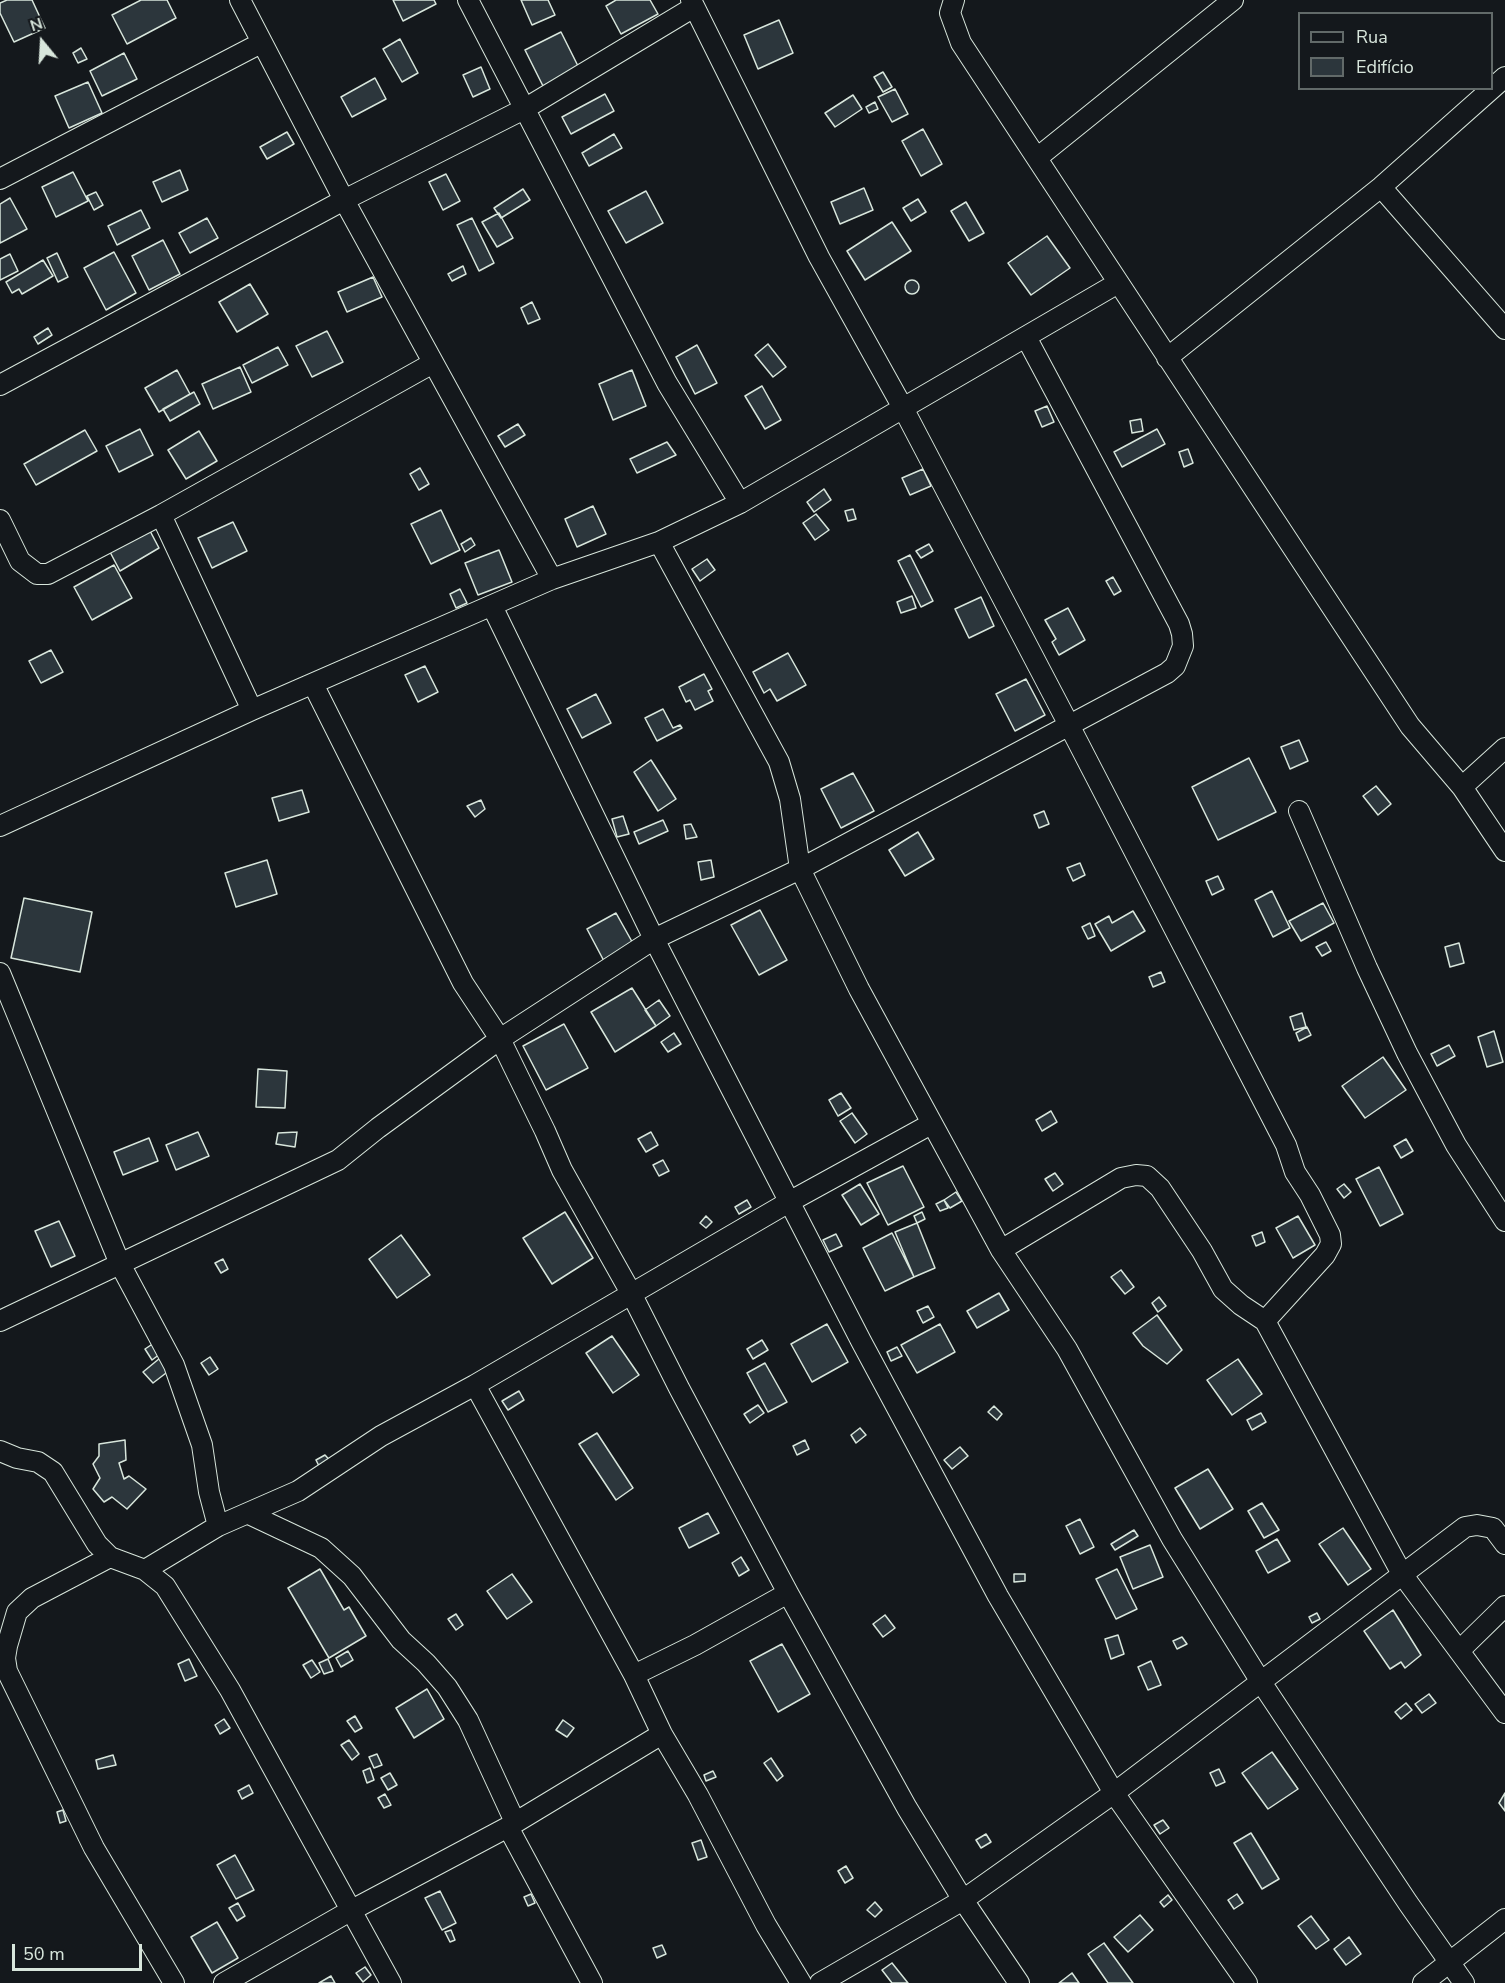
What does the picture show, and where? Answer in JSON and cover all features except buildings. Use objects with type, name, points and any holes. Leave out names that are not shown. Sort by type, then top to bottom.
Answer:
[{"type":"street","points":[[240,0],[344,200],[552,579]]},
{"type":"street","points":[[468,0],[668,383],[740,502]]},
{"type":"street","points":[[954,0],[950,13],[961,43],[1410,726],[1462,787],[1505,851]]},
{"type":"street","points":[[1037,158],[1233,0]]},
{"type":"street","points":[[0,385],[344,200],[526,108],[693,3],[819,257],[903,408],[1069,725],[1286,1145],[1295,1172],[1310,1195],[1330,1235],[1331,1244],[1325,1256],[1265,1321]]},
{"type":"street","points":[[0,179],[261,42]]},
{"type":"street","points":[[1493,88],[1505,77]]},
{"type":"street","points":[[1167,358],[1381,187],[1490,90]]},
{"type":"street","points":[[1381,187],[1505,329]]},
{"type":"street","points":[[0,826],[252,710],[552,579],[659,542],[740,502],[1118,283]]},
{"type":"street","points":[[0,1321],[338,1160],[500,1039],[654,939],[800,869],[1167,674],[1175,666],[1183,646],[1179,624],[1026,337]]},
{"type":"street","points":[[0,520],[20,561],[37,574],[48,574],[161,515],[433,363]]},
{"type":"street","points":[[161,515],[252,710]]},
{"type":"street","points":[[659,542],[779,762],[790,799],[800,869],[859,989],[1001,1250],[1067,1349],[1172,1539],[1261,1682],[1464,1983]]},
{"type":"street","points":[[492,606],[654,939],[861,1341],[998,1596],[1114,1793],[1247,1983]]},
{"type":"street","points":[[314,684],[463,983],[500,1039],[562,1170],[632,1293],[678,1388],[788,1593],[907,1808],[963,1900],[1018,1983]]},
{"type":"street","points":[[1462,787],[1505,748]]},
{"type":"street","points":[[1299,811],[1362,958],[1407,1053],[1456,1145],[1505,1221]]},
{"type":"street","points":[[0,974],[120,1264],[174,1365],[202,1445],[209,1492],[218,1526]]},
{"type":"street","points":[[145,1570],[218,1526],[298,1491],[381,1436],[475,1385],[789,1202],[931,1124]]},
{"type":"street","points":[[1001,1250],[1121,1178],[1136,1175],[1147,1176],[1160,1188],[1202,1251],[1223,1288],[1241,1305],[1265,1321],[1402,1574],[1505,1713]]},
{"type":"street","points":[[475,1385],[634,1675],[662,1734],[698,1795],[766,1925],[801,1983]]},
{"type":"street","points":[[0,1450],[16,1458],[38,1462],[53,1472],[97,1544],[110,1557],[145,1570],[165,1586],[230,1690],[350,1911],[392,1983]]},
{"type":"street","points":[[249,1514],[321,1548],[352,1576],[401,1640],[447,1687],[468,1720],[512,1824],[592,1983]]},
{"type":"street","points":[[820,1983],[963,1900],[1114,1793],[1465,1527],[1477,1525],[1493,1528],[1505,1544]]},
{"type":"street","points":[[110,1557],[32,1598],[17,1612],[5,1658],[7,1671],[94,1848],[174,1983]]},
{"type":"street","points":[[634,1675],[695,1645],[788,1593]]},
{"type":"street","points":[[1459,1652],[1505,1606]]},
{"type":"street","points":[[224,1983],[350,1911],[512,1824],[662,1734]]},
{"type":"street","points":[[1423,1983],[1505,1919]]}]
